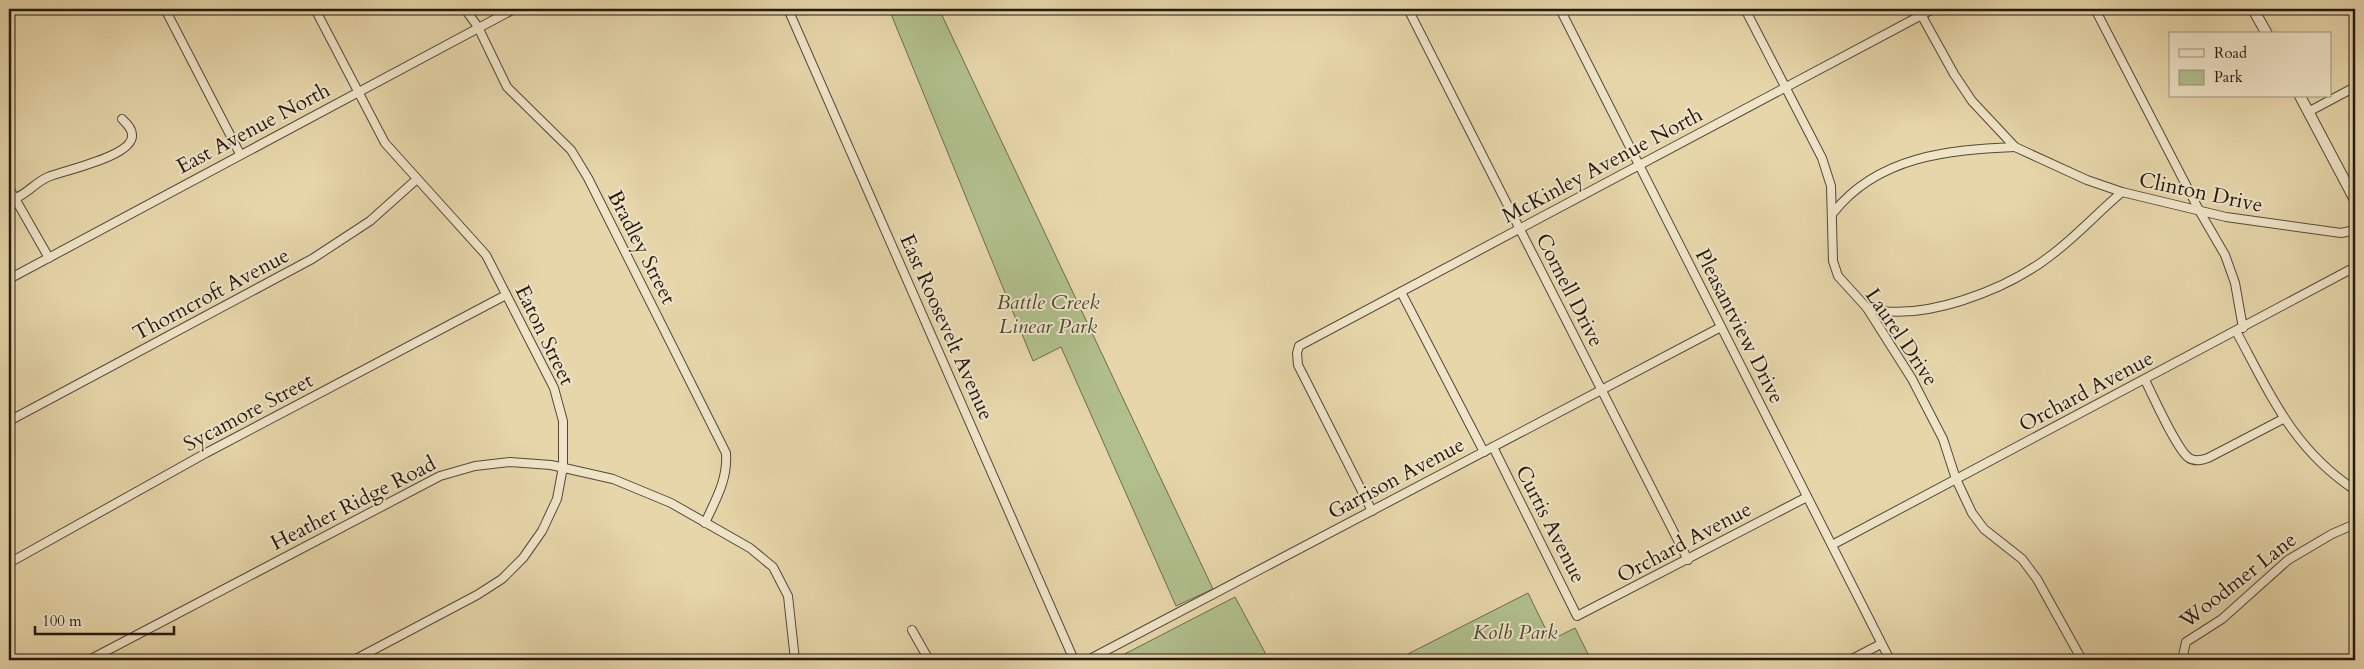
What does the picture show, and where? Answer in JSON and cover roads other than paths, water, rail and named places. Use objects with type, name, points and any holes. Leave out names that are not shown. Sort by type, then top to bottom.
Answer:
[{"type":"street","points":[[165,9],[240,154]]},
{"type":"street","name":"Eaton Street","points":[[315,9],[385,143],[486,255],[554,388],[563,421],[563,467],[557,499],[542,531],[523,558],[502,579],[354,660]]},
{"type":"street","name":"Bradley Street","points":[[465,9],[478,28],[507,86],[571,150],[588,178],[726,453],[728,470],[705,523]]},
{"type":"street","name":"East Avenue North","points":[[9,279],[514,9]]},
{"type":"street","name":"East Roosevelt Avenue","points":[[788,9],[1074,660]]},
{"type":"street","name":"Cornell Drive","points":[[1408,9],[1688,560]]},
{"type":"street","name":"Pleasantview Drive","points":[[1560,9],[1890,660]]},
{"type":"street","name":"Laurel Drive","points":[[1745,9],[1787,87],[1822,158],[1830,186],[1833,212],[1831,234],[1836,268],[1847,287],[1867,308],[1916,387],[1943,439],[1956,479],[1972,513],[1984,529],[2022,559],[2037,579],[2082,660]]},
{"type":"street","name":"McKinley Avenue North","points":[[1372,511],[1297,359],[1299,346],[1304,341],[1401,292],[1787,87],[1920,12],[1933,9]]},
{"type":"street","points":[[2095,9],[2231,268],[2240,330],[2283,419],[2319,461],[2355,490]]},
{"type":"street","points":[[2253,9],[2266,32]]},
{"type":"street","points":[[1920,12],[1954,74],[1972,101],[2015,147],[2088,180],[2122,192]]},
{"type":"street","points":[[2308,112],[2355,87]]},
{"type":"street","points":[[2301,98],[2355,200]]},
{"type":"street","points":[[16,198],[32,190],[45,179],[123,150],[128,145],[132,135],[122,119]]},
{"type":"street","points":[[1833,212],[1846,197],[1868,181],[1892,168],[1920,158],[1948,151],[2015,147]]},
{"type":"street","name":"Thorncroft Avenue","points":[[9,421],[312,259],[370,221],[417,179]]},
{"type":"street","points":[[9,188],[49,258]]},
{"type":"street","name":"Clinton Drive","points":[[1867,308],[1884,312],[1902,312],[1956,303],[2006,282],[2049,258],[2122,192],[2200,212],[2286,227],[2341,233],[2355,230]]},
{"type":"street","name":"Orchard Avenue","points":[[1832,545],[2240,330],[2355,267]]},
{"type":"street","points":[[1401,292],[1484,452]]},
{"type":"street","name":"Sycamore Street","points":[[9,563],[206,454],[506,295]]},
{"type":"street","name":"Garrison Avenue","points":[[1088,660],[1211,598],[1722,327]]},
{"type":"street","points":[[2145,380],[2178,445],[2188,458],[2194,460],[2208,458],[2283,419]]},
{"type":"street","name":"Curtis Avenue","points":[[1493,447],[1577,616]]},
{"type":"street","name":"Heather Ridge Road","points":[[89,660],[440,476],[475,466],[510,462],[563,467],[613,479],[672,503],[750,548],[773,567],[788,596],[794,660]]},
{"type":"street","name":"Orchard Avenue","points":[[1577,616],[1688,560],[1807,496]]},
{"type":"street","name":"Woodmer Lane","points":[[2182,660],[2186,642],[2222,619],[2288,560],[2355,524]]},
{"type":"street","points":[[912,630],[929,660]]},
{"type":"street","points":[[1850,660],[1881,644]]},
{"type":"park label","name":"Battle Creek Linear Park","points":[[1048,314]]},
{"type":"park label","name":"Kolb Park","points":[[1515,632]]}]
